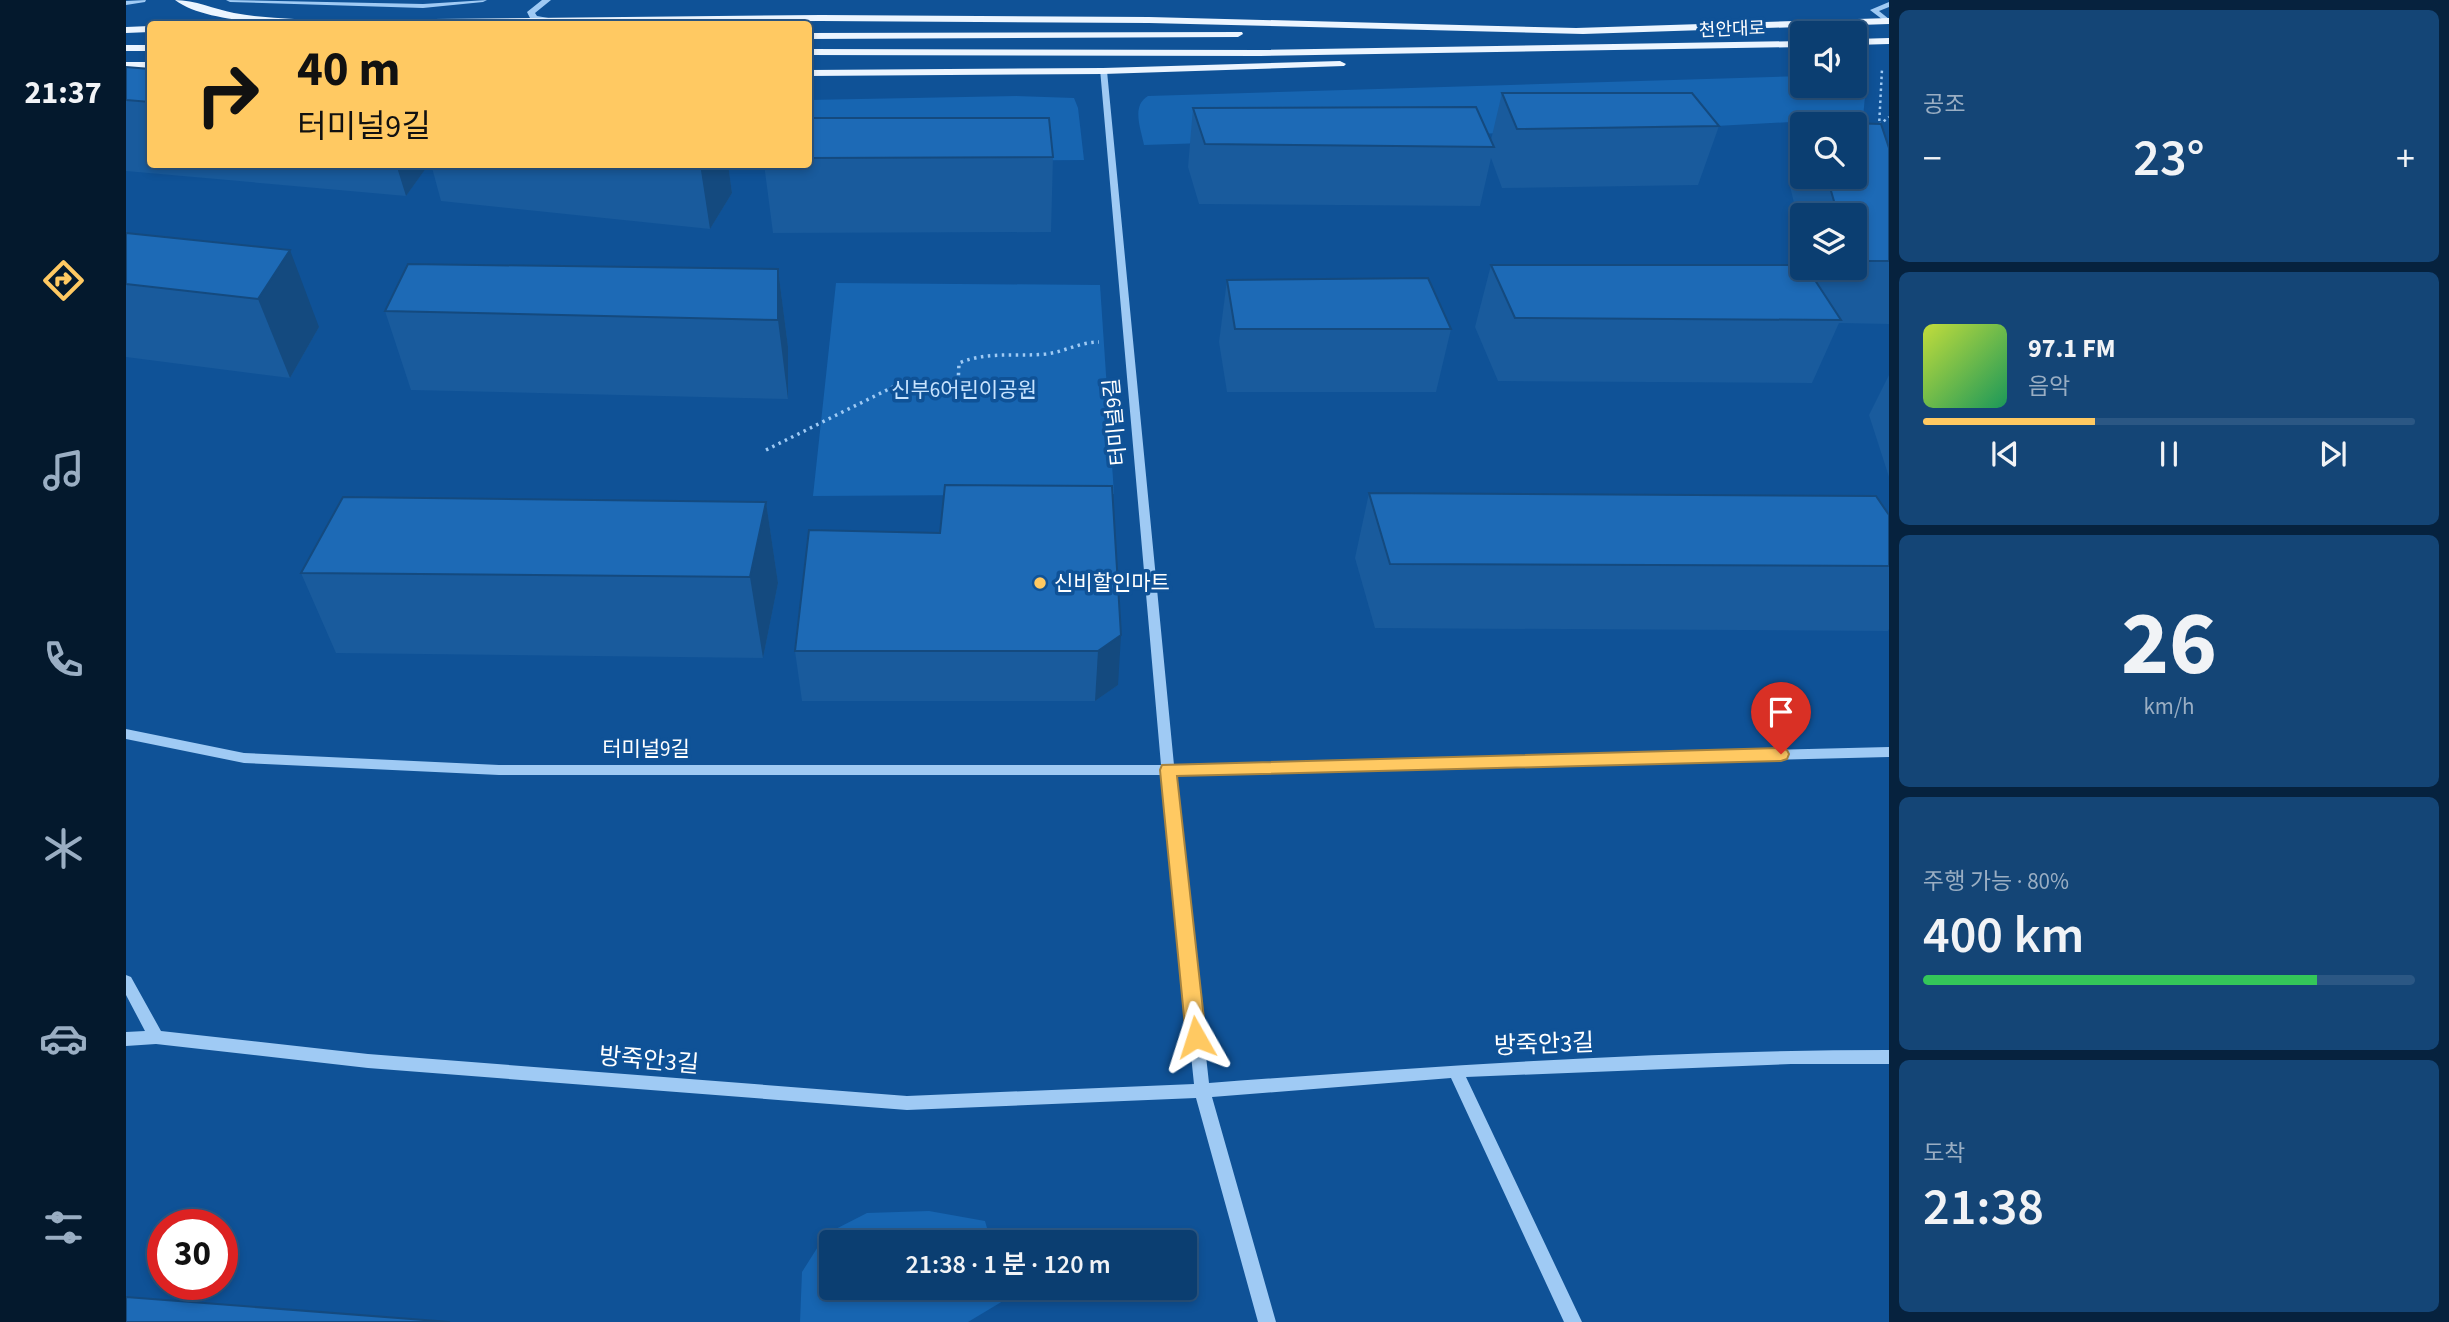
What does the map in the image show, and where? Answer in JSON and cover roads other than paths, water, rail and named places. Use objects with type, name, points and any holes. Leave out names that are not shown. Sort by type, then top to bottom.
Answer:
[{"type":"main road","points":[[180,0],[237,15],[303,21]]},
{"type":"main road","points":[[621,21],[821,18],[1149,20],[1583,31]]},
{"type":"main road","name":"천안대로","points":[[1583,31],[1888,21]]},
{"type":"main road","points":[[126,30],[147,29]]},
{"type":"main road","points":[[812,36],[1583,31]]},
{"type":"main road","points":[[1867,42],[1889,41]]},
{"type":"main road","name":"천안대로","points":[[1663,48],[1790,44]]},
{"type":"main road","points":[[126,48],[147,48]]},
{"type":"main road","points":[[812,52],[1260,53],[1663,48]]},
{"type":"main road","points":[[812,73],[1103,71],[1419,62],[1663,48]]},
{"type":"main road","points":[[126,65],[147,65]]},
{"type":"street","points":[[126,3],[142,0]]},
{"type":"street","points":[[230,0],[423,6],[484,0]]},
{"type":"street","points":[[547,0],[531,12],[534,18],[549,21]]},
{"type":"street","points":[[1888,21],[1874,10],[1889,4]]},
{"type":"street","name":"터미널9길","points":[[1103,71],[1168,770]]},
{"type":"street","name":"터미널9길","points":[[126,734],[244,758],[499,770],[1168,770],[1889,752]]},
{"type":"street","points":[[1168,770],[1202,1091],[1267,1322]]},
{"type":"street","points":[[126,981],[156,1037],[126,1039]]},
{"type":"street","name":"방죽안3길","points":[[156,1037],[368,1060],[907,1103],[1202,1091],[1455,1071],[1791,1057],[1889,1057]]},
{"type":"street","points":[[1455,1071],[1573,1322]]},
{"type":"place","name":"신비할인마트","points":[[1040,583]]},
{"type":"park label","name":"신부6어린이공원","points":[[964,390]]}]
